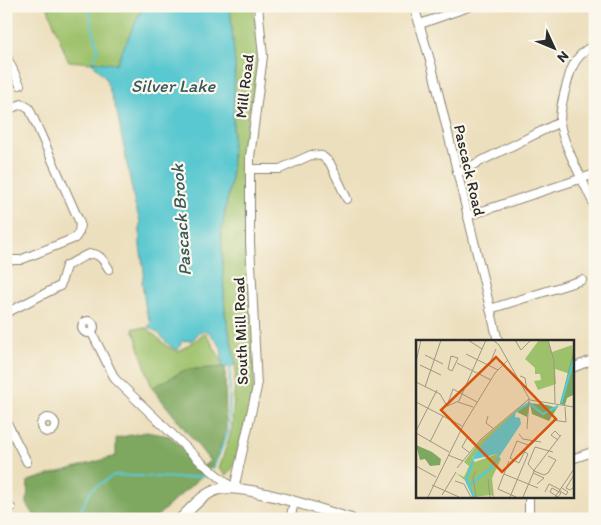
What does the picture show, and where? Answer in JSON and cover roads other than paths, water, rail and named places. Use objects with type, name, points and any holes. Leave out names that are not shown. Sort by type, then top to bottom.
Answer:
[{"type":"main road","points":[[180,519],[214,490],[234,489],[250,490],[351,519]]},
{"type":"street","name":"Mill Road","points":[[250,169],[250,140],[263,56],[258,6]]},
{"type":"street","name":"Pascack Road","points":[[414,6],[498,340]]},
{"type":"street","points":[[420,24],[471,6]]},
{"type":"street","points":[[594,47],[576,60],[562,101],[560,122],[564,139],[595,207]]},
{"type":"street","points":[[6,55],[20,85]]},
{"type":"street","points":[[6,110],[22,104],[29,108],[80,223],[79,232],[75,238],[20,260],[11,260],[6,256]]},
{"type":"street","points":[[457,173],[560,122]]},
{"type":"street","points":[[250,169],[280,169],[312,155],[322,156],[330,163],[347,199]]},
{"type":"street","name":"South Mill Road","points":[[234,489],[257,388],[250,243],[250,169]]},
{"type":"street","points":[[467,216],[595,174]]},
{"type":"street","points":[[6,313],[60,286],[66,266],[89,255],[96,253],[101,255],[109,269]]},
{"type":"street","points":[[490,308],[582,280]]},
{"type":"street","points":[[92,333],[115,379],[201,462],[234,489]]},
{"type":"street","points":[[574,367],[595,360]]},
{"type":"street","points":[[6,421],[27,462]]},
{"type":"street","points":[[574,458],[595,451]]},
{"type":"street","points":[[529,498],[529,519]]},
{"type":"street","points":[[290,519],[294,503]]},
{"type":"water","name":"Silver Lake","points":[[143,6],[230,6],[235,65],[231,180],[221,233],[225,313],[236,365],[223,368],[221,347],[208,331],[199,332],[193,340],[182,341],[178,350],[170,346],[158,333],[148,327],[151,323],[146,311],[142,282],[144,271],[140,246],[140,221],[135,205],[117,112],[105,77],[91,61],[116,64]]},
{"type":"waterway","points":[[88,6],[98,52],[91,61]]},
{"type":"waterway","name":"Pascack Brook","points":[[213,469],[229,431],[230,365]]},
{"type":"waterway","name":"Pascack Brook","points":[[76,519],[91,490],[114,475],[179,478],[206,476],[210,473]]}]
